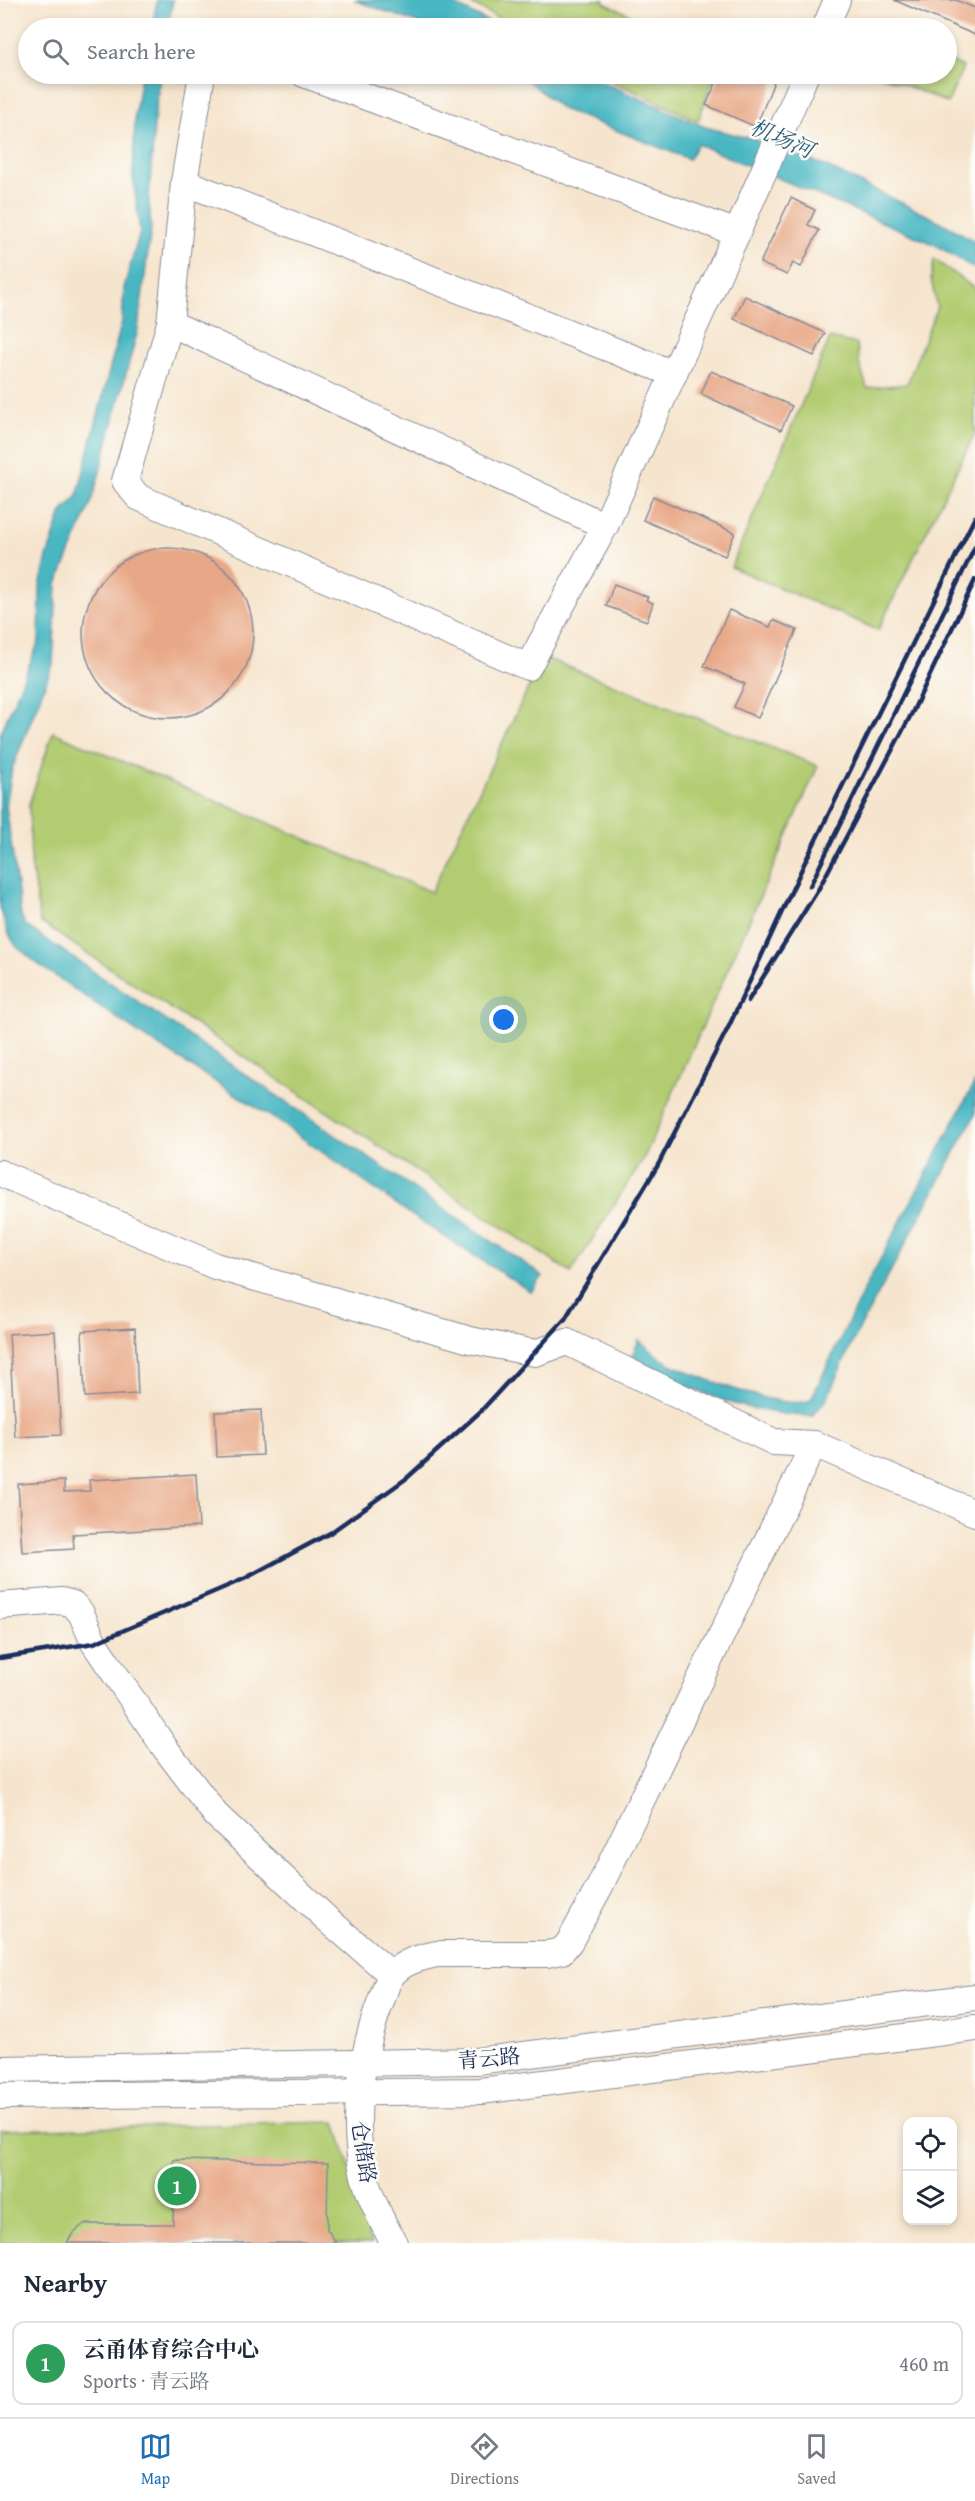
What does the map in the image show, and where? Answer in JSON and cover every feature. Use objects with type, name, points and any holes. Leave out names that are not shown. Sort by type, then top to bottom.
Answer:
[{"type":"street","points":[[829,18],[837,0]]},
{"type":"street","points":[[200,84],[184,182],[170,323],[126,481],[138,497],[165,510],[528,667],[605,526],[741,225],[802,84]]},
{"type":"street","points":[[333,84],[741,225]]},
{"type":"street","points":[[184,182],[674,374]]},
{"type":"street","points":[[170,323],[605,526]]},
{"type":"street","points":[[0,1173],[215,1266],[470,1340],[535,1353],[567,1342],[774,1442],[814,1444],[975,1513]]},
{"type":"street","points":[[0,1606],[62,1601],[72,1604],[81,1613],[94,1643],[165,1748],[216,1815],[327,1919],[392,1975],[405,1964],[421,1957],[437,1954],[547,1954],[562,1951],[570,1941],[599,1888],[814,1444]]},
{"type":"street","name":"仓储路","points":[[392,1975],[376,2013],[365,2063],[359,2092],[358,2137],[364,2175],[373,2202],[394,2243]]},
{"type":"street","name":"青云路","points":[[0,2069],[477,2061],[975,1997]]},
{"type":"street","name":"青云路","points":[[0,2096],[480,2091],[975,2028]]},
{"type":"green space","points":[[464,0],[605,0],[604,3],[638,18],[498,18]]},
{"type":"green space","points":[[957,64],[963,67],[957,81]]},
{"type":"green space","points":[[618,84],[711,84],[698,121]]},
{"type":"green space","points":[[902,84],[956,84],[948,103]]},
{"type":"green space","points":[[934,259],[975,289],[975,433],[878,630],[731,567],[830,338],[857,344],[859,363],[867,388],[907,384],[937,307],[931,279]]},
{"type":"green space","points":[[543,657],[818,766],[645,1156],[571,1273],[40,922],[31,863],[29,804],[53,732],[431,892]]},
{"type":"green space","points":[[336,2122],[372,2243],[0,2243],[0,2130]]},
{"type":"water","points":[[157,0],[173,0],[170,18],[154,18]]},
{"type":"water","points":[[354,0],[445,0],[481,18],[404,18]]},
{"type":"water","points":[[140,84],[159,84],[155,112],[149,199],[151,228],[138,329],[92,501],[57,584],[53,664],[12,769],[6,806],[21,915],[25,925],[543,1276],[531,1292],[420,1221],[275,1119],[143,1036],[39,965],[16,946],[7,931],[0,907],[0,735],[39,641],[40,586],[47,557],[62,512],[77,497],[122,321],[124,288],[140,232],[133,176],[135,115]]},
{"type":"water","points":[[532,84],[607,84],[705,127],[753,139],[825,166],[975,241],[975,269],[936,245],[697,144],[689,159],[562,109]]},
{"type":"water","points":[[975,1082],[975,1115],[855,1337],[826,1400],[812,1416],[765,1411],[718,1399],[652,1369],[632,1356],[639,1340],[665,1361],[694,1375],[739,1391],[783,1401],[800,1402],[811,1399],[865,1288]]},
{"type":"building","points":[[894,0],[956,0],[975,8],[975,35],[957,27],[957,18],[936,18]]},
{"type":"building","points":[[715,84],[773,84],[756,127],[706,105]]},
{"type":"building","points":[[791,198],[815,210],[808,225],[819,230],[801,267],[793,263],[787,275],[760,263]]},
{"type":"building","points":[[745,296],[825,333],[814,356],[734,319]]},
{"type":"building","points":[[711,371],[792,406],[781,430],[701,394]]},
{"type":"building","points":[[653,496],[735,533],[725,556],[643,520]]},
{"type":"building","points":[[168,548],[185,549],[201,554],[228,573],[247,600],[252,616],[252,650],[247,666],[228,693],[201,712],[185,717],[168,718],[151,717],[135,712],[108,693],[89,666],[84,650],[83,633],[84,616],[89,600],[108,573],[135,554],[151,549]]},
{"type":"building","points":[[614,584],[648,597],[646,600],[653,603],[647,621],[606,606]]},
{"type":"building","points":[[729,610],[770,627],[773,620],[797,630],[758,718],[734,707],[745,684],[704,666]]},
{"type":"building","points":[[135,1328],[138,1394],[85,1397],[82,1331]]},
{"type":"building","points":[[55,1331],[61,1435],[15,1437],[9,1334]]},
{"type":"building","points":[[261,1410],[263,1455],[217,1457],[215,1412]]},
{"type":"building","points":[[196,1474],[199,1527],[73,1534],[74,1549],[22,1552],[18,1484],[64,1481],[64,1492],[90,1491],[89,1480]]},
{"type":"building","points":[[174,2160],[328,2163],[327,2229],[336,2243],[67,2243],[73,2233],[84,2224],[173,2224]]},
{"type":"railway","points":[[0,1658],[94,1643],[244,1579],[330,1533],[407,1478],[481,1411],[565,1319],[658,1165],[729,1026],[804,864],[975,517]]},
{"type":"railway","points":[[810,886],[975,547]]},
{"type":"railway","points":[[748,1001],[818,890],[912,713],[975,580]]},
{"type":"place","name":"云甬体育综合中心","points":[[177,2186]]},
{"type":"water label","name":"机场河","points":[[782,138]]}]
